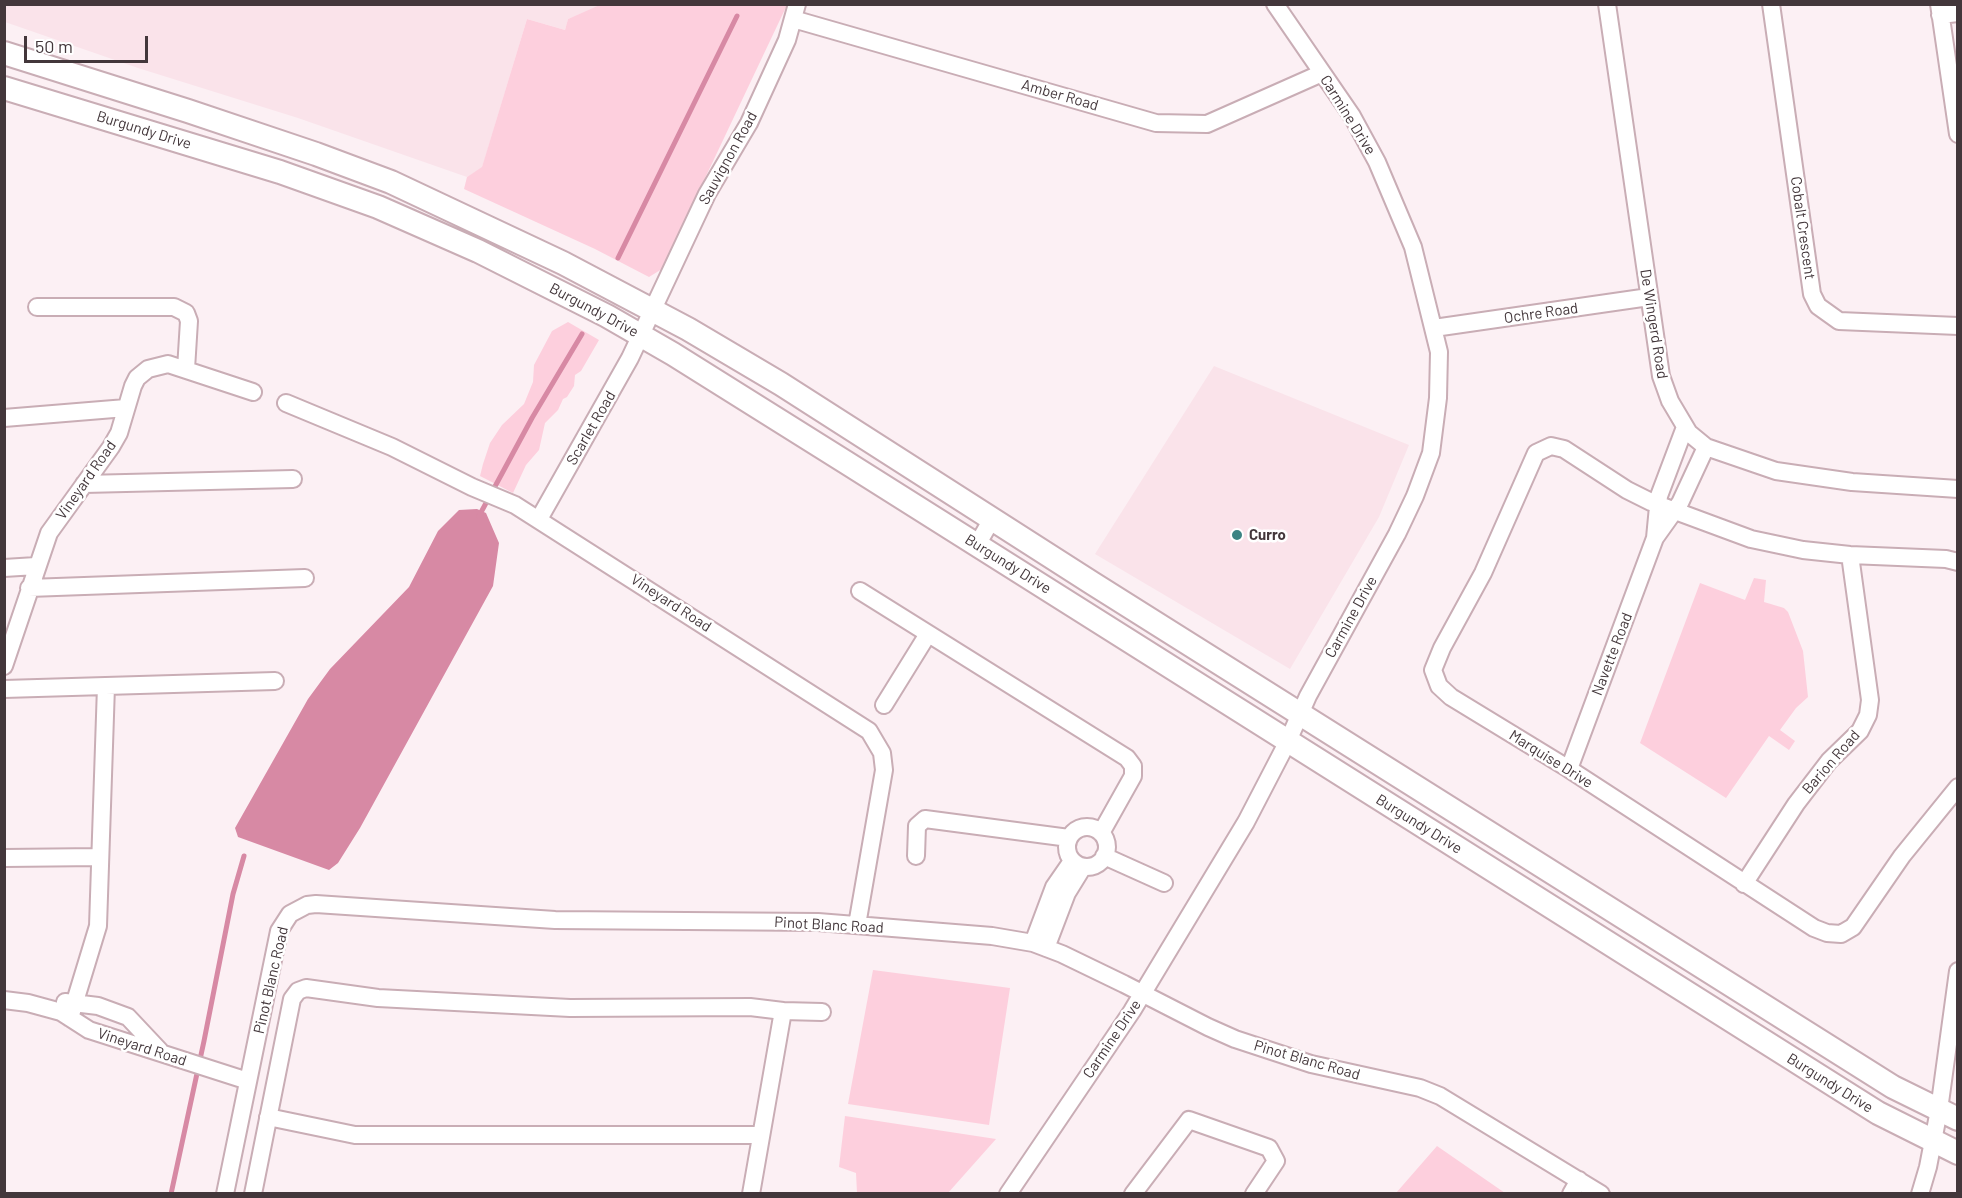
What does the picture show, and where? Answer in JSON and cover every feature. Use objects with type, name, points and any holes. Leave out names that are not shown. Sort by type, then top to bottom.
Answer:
[{"type":"main road","name":"Burgundy Drive","points":[[4,53],[188,111],[391,182],[563,263],[652,310],[781,384],[1893,1087],[1948,1114]]},
{"type":"main road","name":"Burgundy Drive","points":[[4,88],[280,172],[378,207],[478,251],[566,294],[683,360],[1878,1113],[1958,1153]]},
{"type":"street","name":"Carmine Drive","points":[[1008,1194],[1143,993],[1246,822],[1300,713],[1401,526],[1431,453],[1439,352],[1413,247],[1377,162],[1352,116],[1275,4]]},
{"type":"street","name":"De Wingerd Road","points":[[1607,4],[1661,376],[1670,401],[1685,427],[1706,447],[1776,471],[1806,477],[1863,483],[1958,489]]},
{"type":"street","name":"Cobalt Crescent","points":[[1771,4],[1812,294],[1818,306],[1833,319],[1839,321],[1958,326]]},
{"type":"street","points":[[1958,13],[1939,10],[1958,134]]},
{"type":"street","name":"Amber Road","points":[[795,12],[1156,123],[1207,124],[1322,73]]},
{"type":"street","name":"Sauvignon Road","points":[[640,336],[706,194],[749,123],[787,40],[795,12]]},
{"type":"street","name":"Ochre Road","points":[[1434,328],[1649,297]]},
{"type":"street","points":[[37,307],[174,307],[186,313],[189,321],[186,369]]},
{"type":"street","name":"Scarlet Road","points":[[539,519],[630,358],[640,336]]},
{"type":"street","name":"Vineyard Road","points":[[4,666],[49,533],[115,440],[137,378],[148,369],[168,364],[253,392]]},
{"type":"street","name":"Vineyard Road","points":[[286,403],[392,447],[472,487],[512,503],[863,727],[875,738],[882,753],[884,770],[857,925]]},
{"type":"street","points":[[4,418],[126,408]]},
{"type":"street","points":[[1657,504],[1685,427]]},
{"type":"street","name":"Marquise Drive","points":[[1958,562],[1946,559],[1850,555],[1803,550],[1751,539],[1657,504],[1627,490],[1560,447],[1551,447],[1536,453],[1483,573],[1433,670],[1439,686],[1451,697],[1569,769],[1744,884],[1822,931],[1834,934],[1847,932],[1853,927],[1902,856],[1958,787]]},
{"type":"street","points":[[1674,511],[1706,447]]},
{"type":"street","points":[[84,484],[293,479]]},
{"type":"street","name":"Navette Road","points":[[1655,538],[1657,504]]},
{"type":"street","name":"Navette Road","points":[[1569,769],[1655,538],[1674,511]]},
{"type":"street","points":[[977,545],[992,519]]},
{"type":"street","name":"Barion Road","points":[[1744,884],[1796,804],[1829,761],[1860,731],[1868,715],[1870,700],[1850,555]]},
{"type":"street","points":[[4,568],[36,566]]},
{"type":"street","points":[[29,588],[305,578]]},
{"type":"street","points":[[860,591],[1127,758],[1133,766],[1133,776],[1101,833]]},
{"type":"street","points":[[884,705],[928,634]]},
{"type":"street","points":[[4,689],[275,681]]},
{"type":"street","points":[[106,686],[98,926],[73,1010],[98,1006],[129,1017],[168,1055]]},
{"type":"street","points":[[916,856],[918,826],[925,819],[1069,838]]},
{"type":"street","points":[[1084,827],[1096,830],[1101,833],[1106,844],[1104,856],[1095,865],[1078,864],[1067,850],[1069,838],[1084,827]]},
{"type":"street","points":[[1104,856],[1164,883]]},
{"type":"street","points":[[4,858],[100,857]]},
{"type":"street","points":[[1039,945],[1067,893],[1078,864]]},
{"type":"street","name":"Pinot Blanc Road","points":[[225,1194],[279,931],[290,914],[307,905],[555,920],[818,922],[992,936],[1039,945],[1143,993],[1208,1028],[1311,1064],[1420,1088],[1440,1096],[1575,1187],[1601,1194]]},
{"type":"street","points":[[1920,1194],[1929,1167],[1933,1142],[1948,1114],[1958,971]]},
{"type":"street","points":[[253,1194],[292,999],[298,991],[306,988],[378,998],[570,1008],[750,1007],[822,1012]]},
{"type":"street","name":"Vineyard Road","points":[[4,1000],[28,1003],[61,1012],[73,1010],[89,1030],[248,1081]]},
{"type":"street","points":[[751,1194],[783,1011]]},
{"type":"street","points":[[268,1117],[355,1135],[761,1135]]},
{"type":"street","points":[[1133,1194],[1188,1120],[1269,1148],[1276,1161],[1254,1194]]},
{"type":"shaded area","points":[[5,4],[602,5],[568,19],[565,30],[527,19],[482,168],[467,177],[298,118],[138,68],[5,22]]},
{"type":"shaded area","points":[[602,4],[787,5],[662,269],[649,277],[595,249],[464,189],[467,177],[482,167],[527,19],[565,30],[568,19]]},
{"type":"shaded area","points":[[568,322],[599,340],[581,371],[575,375],[574,386],[567,397],[545,423],[539,450],[526,465],[513,493],[480,476],[483,464],[490,443],[502,425],[524,404],[533,382],[534,365],[552,331]]},
{"type":"shaded area","name":"Curro","points":[[1214,366],[1409,445],[1379,517],[1290,669],[1095,554]]},
{"type":"shaded area","points":[[477,509],[486,513],[499,543],[493,586],[360,828],[338,863],[329,870],[238,837],[235,828],[308,699],[330,669],[409,587],[438,531],[459,510]]},
{"type":"shaded area","points":[[1754,578],[1766,580],[1764,602],[1784,608],[1788,612],[1803,651],[1808,697],[1796,708],[1780,730],[1795,741],[1789,750],[1769,736],[1726,798],[1640,743],[1700,583],[1745,600]]},
{"type":"shaded area","points":[[873,970],[1010,988],[989,1125],[848,1104]]},
{"type":"shaded area","points":[[845,1116],[996,1139],[948,1193],[857,1193],[856,1173],[839,1167]]},
{"type":"shaded area","points":[[1437,1146],[1505,1193],[1396,1193]]},
{"type":"waterway","points":[[618,258],[737,16]]},
{"type":"waterway","points":[[479,516],[532,418],[582,334]]},
{"type":"waterway","points":[[171,1194],[233,894],[244,856]]},
{"type":"place","name":"Curro","points":[[1237,535]]}]
